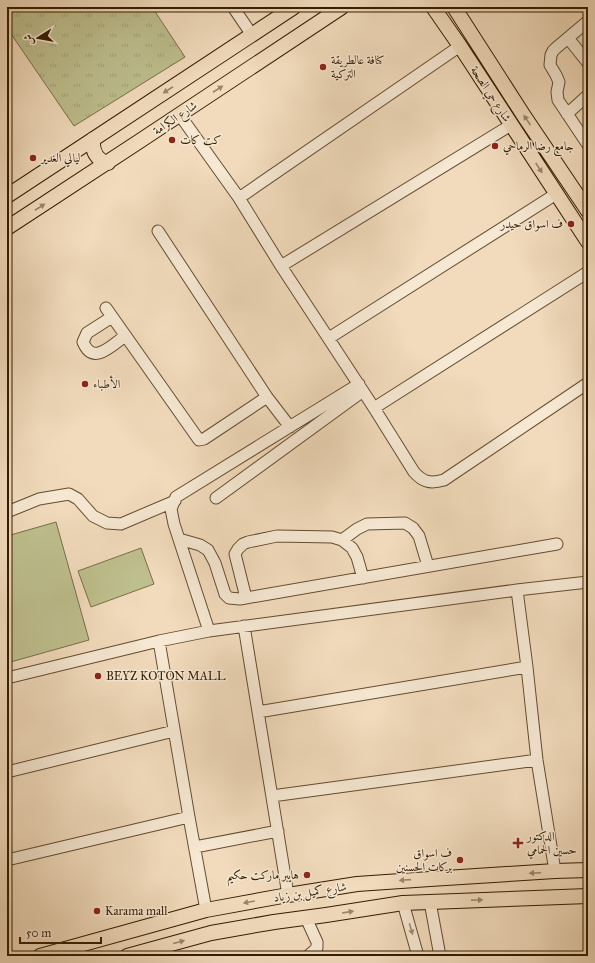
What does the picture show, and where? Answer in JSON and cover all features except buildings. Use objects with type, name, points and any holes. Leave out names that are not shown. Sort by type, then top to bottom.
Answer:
[{"type":"main road","points":[[7,196],[294,7]]},
{"type":"main road","name":"شارع الكرامة","points":[[7,228],[108,163],[179,114],[342,7]]},
{"type":"main road","name":"شارع حي الصحة","points":[[433,7],[571,217],[587,234]]},
{"type":"main road","name":"شارع حي الصحة","points":[[454,7],[524,116],[587,207]]},
{"type":"main road","points":[[93,139],[92,145],[95,155],[103,162],[108,163]]},
{"type":"main road","points":[[571,217],[578,218],[584,213],[587,207]]},
{"type":"main road","name":"شارع كميل بن زياد","points":[[40,956],[206,910],[357,884],[588,870]]},
{"type":"main road","points":[[321,890],[321,906],[326,915]]},
{"type":"main road","name":"شارع كميل بن زياد","points":[[128,956],[211,933],[403,903],[588,896]]},
{"type":"main road","points":[[272,898],[276,907],[276,918],[274,922]]},
{"type":"street","points":[[233,7],[252,35]]},
{"type":"street","points":[[588,21],[553,51],[550,60],[550,64],[559,82],[557,92],[558,100],[588,145]]},
{"type":"street","points":[[568,38],[588,63]]},
{"type":"street","points":[[238,198],[460,46]]},
{"type":"street","points":[[567,114],[588,95]]},
{"type":"street","points":[[179,114],[238,198],[419,478],[427,482],[436,483],[444,480],[588,383]]},
{"type":"street","points":[[281,266],[511,125]]},
{"type":"street","points":[[329,338],[556,194]]},
{"type":"street","points":[[158,232],[267,397],[290,427]]},
{"type":"street","points":[[374,408],[588,272]]},
{"type":"street","points":[[125,336],[102,352],[94,354],[86,350],[83,342],[87,333],[109,313],[198,440],[204,439],[267,397]]},
{"type":"street","points":[[209,631],[174,524],[171,509],[174,501],[192,487],[290,427],[361,387]]},
{"type":"street","points":[[216,498],[361,387]]},
{"type":"street","points":[[7,512],[39,499],[69,494],[78,498],[94,516],[107,523],[121,524],[174,501]]},
{"type":"street","points":[[342,540],[367,524],[405,523],[413,528],[419,536],[428,566]]},
{"type":"street","points":[[246,598],[235,554],[243,544],[277,536],[332,537],[342,540],[352,548],[357,557],[363,578]]},
{"type":"street","points":[[179,539],[200,545],[208,550],[215,563],[225,594],[229,598],[240,599],[557,544]]},
{"type":"street","points":[[7,678],[159,641],[209,631],[588,582]]},
{"type":"street","points":[[517,590],[537,760],[555,871]]},
{"type":"street","points":[[244,626],[288,895]]},
{"type":"street","points":[[159,641],[206,910]]},
{"type":"street","points":[[258,712],[527,667]]},
{"type":"street","points":[[7,772],[174,731]]},
{"type":"street","points":[[272,796],[537,760]]},
{"type":"street","points":[[7,860],[189,817]]},
{"type":"street","points":[[195,847],[278,831]]},
{"type":"street","points":[[430,902],[440,956]]},
{"type":"street","points":[[403,903],[418,956]]},
{"type":"street","points":[[306,918],[317,948],[308,956]]},
{"type":"green space","points":[[7,7],[152,7],[185,57],[74,126],[7,28]]},
{"type":"green space","points":[[56,522],[89,640],[7,663],[7,536]]},
{"type":"green space","points":[[141,548],[154,584],[91,607],[78,571]]},
{"type":"place","name":"كنافة عالطريقة التركية","points":[[323,67]]},
{"type":"place","name":"كت كات","points":[[172,140]]},
{"type":"place","name":"جامع رضا الرماحي","points":[[495,146]]},
{"type":"place","name":"ليالي الغدير","points":[[33,158]]},
{"type":"place","name":"ف اسواق حيدر","points":[[571,224]]},
{"type":"place","name":"الأطباء","points":[[85,384]]},
{"type":"place","name":"BEYZ KOTON MALL","points":[[98,676]]},
{"type":"place","name":"الدكتور حسين الحمامي","points":[[518,843]]},
{"type":"place","name":"ف اسواق بركات الحسنين","points":[[460,860]]},
{"type":"place","name":"هایبر مارکت حکیم","points":[[307,875]]},
{"type":"place","name":"Karama mall","points":[[97,911]]}]
